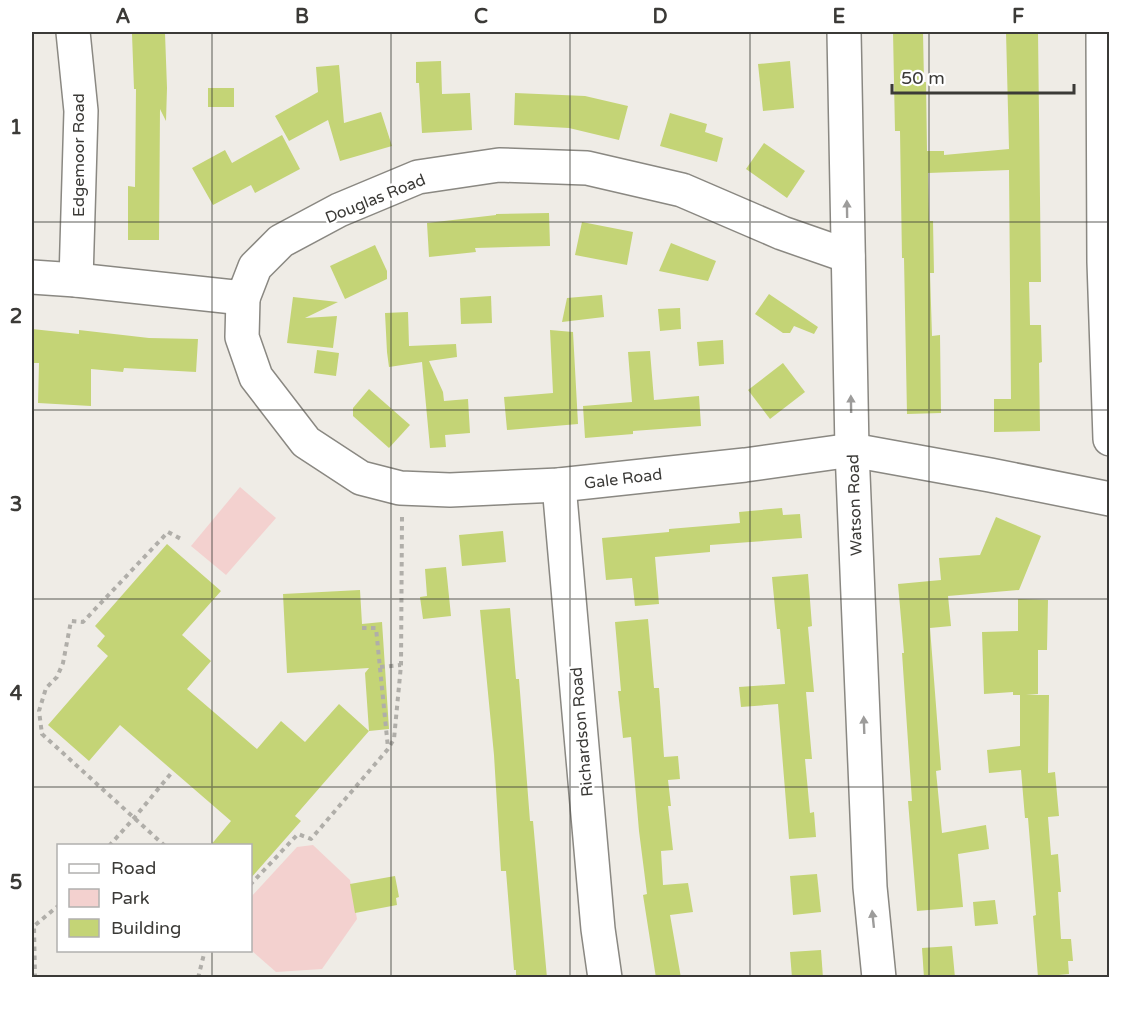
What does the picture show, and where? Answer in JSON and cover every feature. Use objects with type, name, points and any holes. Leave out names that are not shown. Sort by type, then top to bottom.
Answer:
[{"type":"street","name":"Edgemoor Road","points":[[73,32],[81,111],[76,280]]},
{"type":"street","name":"Watson Road","points":[[844,32],[852,450],[870,886],[879,978]]},
{"type":"street","points":[[1103,32],[1104,262],[1110,439]]},
{"type":"street","name":"Douglas Road","points":[[243,298],[255,267],[281,241],[339,210],[418,177],[499,165],[587,168],[681,190],[782,233],[849,256]]},
{"type":"street","points":[[32,277],[243,298]]},
{"type":"street","name":"Gale Road","points":[[243,298],[242,337],[256,376],[306,442],[361,478],[400,488],[450,490],[559,485],[746,465],[852,450],[1110,499]]},
{"type":"street","name":"Richardson Road","points":[[559,485],[598,928],[605,978]]},
{"type":"path","points":[[252,883],[298,834],[311,839],[394,740],[401,665],[402,509]]},
{"type":"path","points":[[163,844],[42,734],[39,711],[46,688],[57,677],[63,663],[71,621],[82,622],[168,532],[183,540]]},
{"type":"path","points":[[362,628],[376,628],[388,749]]},
{"type":"path","points":[[380,667],[401,665]]},
{"type":"path","points":[[111,844],[173,771]]},
{"type":"path","points":[[35,978],[33,926],[57,907]]},
{"type":"path","points":[[198,978],[205,952]]},
{"type":"green space","points":[[240,487],[276,518],[226,575],[191,546]]},
{"type":"green space","points":[[313,845],[350,880],[357,919],[322,969],[276,972],[252,951],[252,896],[297,847]]},
{"type":"building","points":[[893,32],[923,32],[927,151],[944,151],[944,155],[1009,149],[1006,32],[1038,32],[1041,282],[1029,282],[1030,325],[1041,325],[1040,431],[994,432],[994,399],[1011,399],[1009,170],[928,173],[929,221],[933,221],[934,273],[930,273],[932,336],[940,335],[941,413],[907,414],[900,131],[895,131]]},
{"type":"building","points":[[165,33],[167,88],[166,121],[160,109],[159,240],[128,240],[128,186],[135,187],[136,89],[134,89],[132,34]]},
{"type":"building","points":[[441,61],[442,94],[470,93],[472,130],[422,133],[416,62]]},
{"type":"building","points":[[790,61],[794,108],[763,111],[758,64]]},
{"type":"building","points":[[339,65],[344,123],[381,112],[392,146],[340,161],[328,120],[289,141],[275,116],[318,92],[316,67]]},
{"type":"building","points":[[208,88],[234,88],[234,107],[208,107]]},
{"type":"building","points":[[515,93],[585,96],[628,106],[619,140],[569,128],[514,125]]},
{"type":"building","points":[[670,113],[707,124],[705,132],[723,138],[717,162],[660,146]]},
{"type":"building","points":[[282,135],[300,169],[255,193],[251,185],[213,205],[192,168],[225,150],[232,163]]},
{"type":"building","points":[[764,143],[805,171],[787,198],[746,169]]},
{"type":"building","points":[[549,213],[550,246],[475,248],[476,252],[429,257],[427,223],[496,214]]},
{"type":"building","points":[[582,222],[633,232],[627,265],[575,255]]},
{"type":"building","points":[[671,243],[716,261],[708,281],[659,271]]},
{"type":"building","points":[[375,245],[387,271],[387,279],[345,299],[330,266]]},
{"type":"building","points":[[769,294],[818,327],[814,334],[794,326],[790,333],[783,333],[755,314]]},
{"type":"building","points":[[602,295],[604,317],[562,322],[567,298]]},
{"type":"building","points":[[491,296],[492,323],[461,324],[460,298]]},
{"type":"building","points":[[293,297],[338,302],[305,318],[337,316],[333,348],[287,343]]},
{"type":"building","points":[[680,308],[681,329],[660,331],[658,309]]},
{"type":"building","points":[[408,312],[409,346],[456,344],[457,357],[429,361],[443,392],[444,401],[468,399],[470,433],[445,435],[446,447],[430,448],[422,362],[389,367],[385,313]]},
{"type":"building","points":[[32,329],[79,334],[79,330],[149,338],[198,339],[196,372],[124,368],[123,372],[91,369],[91,406],[38,403],[39,363],[32,363]]},
{"type":"building","points":[[550,330],[573,332],[578,424],[507,430],[504,397],[553,393]]},
{"type":"building","points":[[723,340],[724,364],[699,366],[697,342]]},
{"type":"building","points":[[317,350],[339,353],[336,376],[314,373]]},
{"type":"building","points":[[650,351],[654,400],[699,396],[701,426],[633,431],[633,434],[585,438],[583,406],[632,402],[628,352]]},
{"type":"building","points":[[783,363],[805,392],[770,419],[748,390]]},
{"type":"building","points":[[369,389],[410,425],[389,448],[353,416],[353,408]]},
{"type":"building","points":[[782,508],[783,515],[800,514],[802,538],[710,545],[710,552],[655,557],[659,604],[635,606],[632,578],[606,580],[602,538],[740,523],[739,512]]},
{"type":"building","points":[[996,517],[1041,536],[1019,590],[948,596],[951,626],[930,628],[941,770],[936,771],[942,833],[986,825],[989,849],[958,854],[963,907],[917,911],[908,801],[912,801],[898,584],[941,580],[939,558],[980,555]]},
{"type":"building","points":[[503,531],[506,562],[462,566],[459,535]]},
{"type":"building","points":[[167,544],[221,591],[182,635],[211,661],[187,689],[257,749],[281,721],[305,742],[339,704],[369,731],[295,816],[301,821],[252,877],[252,844],[212,844],[231,821],[120,725],[89,761],[48,725],[108,656],[97,646],[105,636],[95,626]]},
{"type":"building","points":[[446,567],[451,616],[423,619],[420,597],[427,596],[425,569]]},
{"type":"building","points":[[808,574],[812,626],[808,627],[814,692],[806,692],[812,759],[805,759],[810,813],[814,812],[816,837],[789,839],[778,704],[741,707],[739,687],[785,684],[772,577]]},
{"type":"building","points":[[360,590],[362,624],[382,622],[389,729],[369,731],[365,673],[369,668],[287,673],[283,594]]},
{"type":"building","points":[[1018,599],[1048,600],[1047,650],[1038,650],[1038,694],[1026,695],[1049,695],[1048,773],[1055,772],[1059,816],[1048,817],[1051,855],[1058,854],[1061,939],[1071,939],[1073,961],[1068,961],[1069,974],[1038,977],[1033,916],[1036,915],[1028,818],[1025,818],[1021,770],[989,773],[987,750],[1020,746],[1020,695],[1013,695],[1013,692],[984,694],[982,632],[1018,631]]},
{"type":"building","points":[[510,608],[516,679],[519,679],[530,821],[533,821],[547,978],[516,978],[506,871],[501,871],[494,755],[480,610]]},
{"type":"building","points":[[648,619],[654,688],[659,688],[664,757],[678,756],[680,779],[668,780],[671,806],[668,806],[673,850],[661,851],[663,885],[688,883],[693,912],[670,915],[681,978],[656,978],[643,895],[647,894],[631,737],[623,738],[618,691],[621,691],[615,622]]},
{"type":"building","points":[[817,874],[821,912],[793,915],[790,876]]},
{"type":"building","points":[[395,876],[399,897],[396,898],[397,905],[355,913],[350,884]]},
{"type":"building","points":[[995,900],[998,924],[975,926],[973,902]]},
{"type":"building","points":[[952,946],[955,978],[924,978],[922,948]]},
{"type":"building","points":[[821,950],[823,978],[792,978],[790,952]]}]
